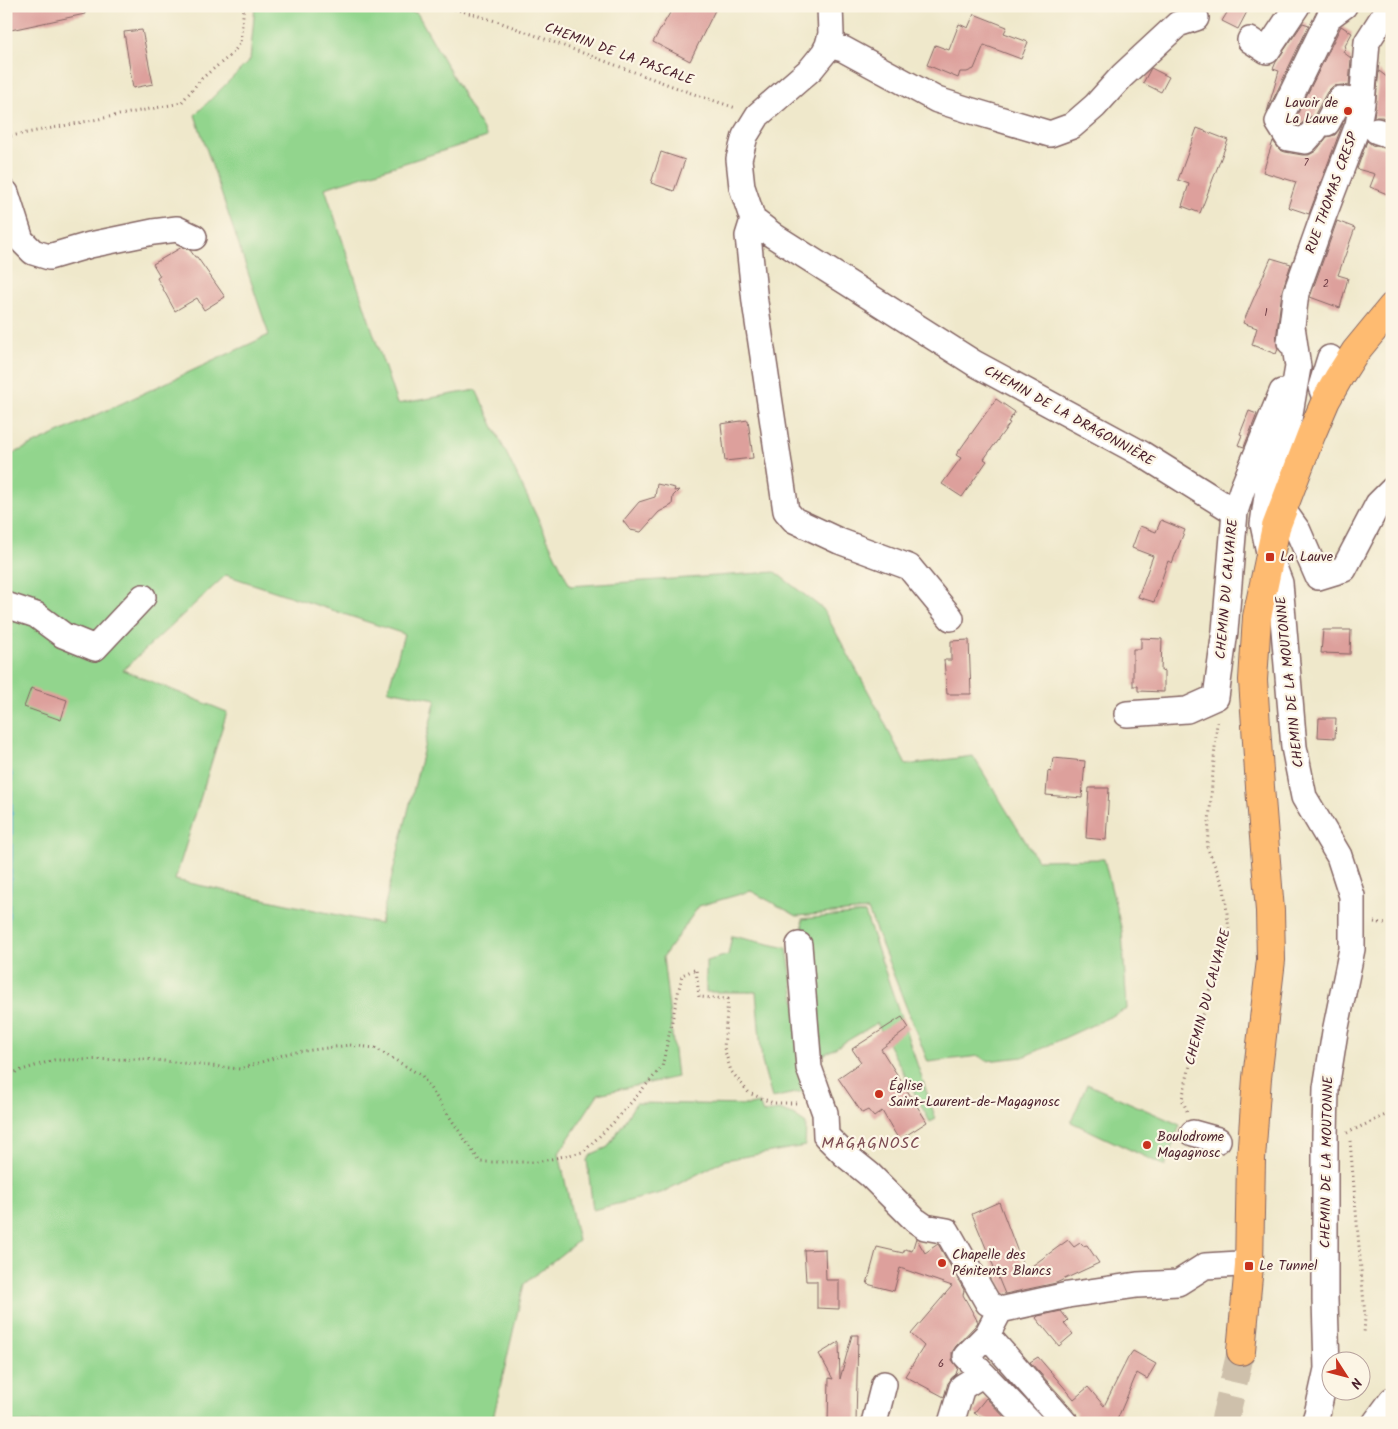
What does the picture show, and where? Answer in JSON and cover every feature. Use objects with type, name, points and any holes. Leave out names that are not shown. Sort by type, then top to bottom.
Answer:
[{"type":"main road","points":[[1241,1351],[1249,1266],[1251,1159],[1257,1078],[1271,960],[1270,911],[1253,680],[1257,617],[1276,527],[1303,453],[1326,400],[1354,352],[1392,307]]},
{"type":"street","points":[[830,6],[831,34],[824,53],[811,69],[758,115],[745,136],[739,159],[742,187],[753,220],[748,236],[752,274],[786,511],[794,520],[839,541],[908,568],[951,618]]},
{"type":"street","points":[[1250,40],[1267,51],[1297,6]]},
{"type":"street","name":"RUE THOMAS CRESP","points":[[1292,326],[1296,293],[1304,268],[1371,125],[1367,42],[1390,6]]},
{"type":"street","points":[[1337,11],[1278,122],[1288,138],[1305,141],[1321,126],[1340,99],[1371,125]]},
{"type":"street","points":[[828,45],[843,49],[937,100],[1050,134],[1072,126],[1095,106],[1122,76],[1178,24],[1196,18]]},
{"type":"street","points":[[6,193],[21,240],[32,252],[49,257],[90,245],[152,232],[177,229],[194,237]]},
{"type":"street","name":"CHEMIN DE LA DRAGONNIÈRE","points":[[753,220],[774,236],[974,363],[1142,454],[1235,512]]},
{"type":"street","points":[[1235,512],[1285,383],[1292,326]]},
{"type":"street","points":[[1270,557],[1264,524],[1268,489],[1289,419],[1298,367],[1292,326]]},
{"type":"street","points":[[1326,400],[1321,388],[1330,358]]},
{"type":"street","points":[[1283,510],[1298,532],[1318,577],[1344,569],[1378,504],[1392,490]]},
{"type":"street","name":"CHEMIN DU CALVAIRE","points":[[1216,696],[1225,631],[1235,512]]},
{"type":"street","name":"CHEMIN DE LA MOUTONNE","points":[[1270,557],[1280,583],[1294,747],[1304,797],[1339,856],[1352,896],[1352,949],[1326,1088],[1336,1134],[1325,1299],[1327,1369],[1318,1414],[1314,1423]]},
{"type":"street","points":[[6,605],[36,615],[63,635],[95,648],[143,597]]},
{"type":"street","points":[[1127,714],[1187,710],[1216,696]]},
{"type":"street","points":[[798,945],[809,1068],[825,1113],[826,1136],[844,1154],[870,1175],[915,1220],[925,1227],[947,1232],[988,1303],[1000,1310],[1068,1294],[1137,1285],[1178,1283],[1205,1266],[1239,1264],[1249,1266]]},
{"type":"street","points":[[1191,1123],[1218,1140]]},
{"type":"street","points":[[1000,1310],[987,1335],[966,1356],[1030,1423]]},
{"type":"street","points":[[987,1335],[1065,1423]]},
{"type":"street","points":[[951,1422],[962,1386],[983,1374]]},
{"type":"street","points":[[874,1423],[884,1384]]},
{"type":"street","points":[[1375,1423],[1392,1400]]},
{"type":"path","points":[[6,137],[181,103],[202,78],[231,55],[240,44],[244,6]]},
{"type":"path","name":"CHEMIN DE LA PASCALE","points":[[444,6],[499,22],[691,93],[758,115]]},
{"type":"path","name":"CHEMIN DU CALVAIRE","points":[[1191,1123],[1182,1100],[1205,1003],[1229,930],[1224,887],[1207,847],[1218,706],[1216,696]]},
{"type":"path","points":[[6,1075],[54,1060],[145,1059],[240,1069],[289,1053],[350,1045],[375,1048],[422,1076],[480,1162],[537,1162],[583,1152],[613,1123],[662,1067],[682,976],[696,969],[699,997],[728,999],[724,1048],[731,1071],[749,1093],[773,1103],[801,1103]]},
{"type":"path","points":[[1336,1134],[1392,1112]]},
{"type":"path","points":[[1336,1134],[1350,1138],[1365,1316],[1364,1335]]},
{"type":"green space","points":[[255,6],[372,6],[417,13],[487,137],[325,188],[397,404],[476,390],[570,586],[775,572],[823,609],[906,765],[973,756],[1037,860],[1104,859],[1122,931],[1127,1009],[1023,1057],[986,1061],[979,1056],[928,1062],[868,910],[797,916],[751,891],[699,906],[663,957],[677,1077],[598,1094],[559,1153],[578,1241],[524,1284],[492,1423],[6,1423],[6,457],[269,335],[195,115],[250,60]],"holes":[[[226,575],[404,634],[388,690],[436,699],[380,924],[175,880],[227,712],[123,670]]]},
{"type":"green space","points":[[865,913],[936,1119],[930,1122],[877,1023],[815,1060],[802,919]]},
{"type":"green space","points":[[732,936],[787,948],[809,1090],[772,1098],[762,1062],[756,992],[706,992],[706,961],[728,955]]},
{"type":"green space","name":"Boulodrome Magagnosc","points":[[1087,1084],[1180,1125],[1165,1166],[1071,1122]]},
{"type":"green space","points":[[636,1103],[750,1105],[759,1103],[763,1113],[779,1110],[793,1115],[806,1124],[805,1146],[725,1160],[661,1193],[593,1210],[587,1160],[592,1154],[608,1147]]},
{"type":"building","points":[[6,6],[84,6],[85,14],[6,31]]},
{"type":"building","points":[[674,6],[717,6],[690,61],[653,42]]},
{"type":"building","points":[[1231,6],[1250,6],[1238,29],[1222,21]]},
{"type":"building","points":[[974,14],[1007,27],[1004,33],[1028,42],[1021,59],[984,45],[974,69],[960,72],[958,78],[927,65],[935,45],[949,50],[959,24],[968,28]]},
{"type":"building","points":[[1303,23],[1309,25],[1267,112],[1279,71],[1273,69]]},
{"type":"building","points":[[1341,26],[1352,33],[1343,52],[1351,58],[1349,86],[1333,86],[1327,92],[1314,116],[1297,125],[1294,121]]},
{"type":"building","points":[[142,30],[153,84],[133,88],[124,32]]},
{"type":"building","points":[[1151,68],[1169,77],[1161,92],[1143,83]]},
{"type":"building","points":[[1379,71],[1392,81],[1392,121],[1382,117],[1374,117]]},
{"type":"building","points":[[1343,123],[1309,214],[1288,207],[1296,182],[1263,172],[1273,141],[1280,150],[1285,152],[1309,155],[1316,151],[1327,137],[1335,135]]},
{"type":"building","points":[[1197,128],[1228,140],[1200,213],[1182,206],[1189,184],[1178,180]]},
{"type":"building","points":[[1367,141],[1372,145],[1392,150],[1392,196],[1370,187],[1375,174],[1357,169]]},
{"type":"building","points":[[661,152],[685,160],[674,191],[651,183]]},
{"type":"building","points":[[1337,221],[1355,228],[1338,275],[1348,278],[1340,308],[1310,297]]},
{"type":"building","points":[[182,247],[190,250],[197,257],[225,297],[204,310],[197,298],[175,311],[157,278],[160,276],[153,264]]},
{"type":"building","points":[[1271,258],[1291,264],[1282,291],[1276,340],[1278,349],[1276,354],[1252,345],[1257,328],[1243,323]]},
{"type":"building","points":[[996,399],[1015,412],[1008,422],[1010,423],[984,459],[987,461],[962,497],[942,484],[961,458],[956,455]]},
{"type":"building","points":[[1249,411],[1257,414],[1244,447],[1238,445]]},
{"type":"building","points":[[748,420],[753,458],[725,461],[721,424]]},
{"type":"building","points":[[657,484],[675,488],[674,491],[679,490],[673,496],[672,505],[659,512],[641,532],[630,530],[623,521],[639,502],[655,497]]},
{"type":"building","points":[[1161,520],[1185,530],[1172,563],[1168,561],[1154,602],[1138,597],[1153,556],[1132,548],[1140,526],[1156,532]]},
{"type":"building","points":[[1323,630],[1351,630],[1350,654],[1321,653]]},
{"type":"building","points":[[1141,638],[1162,639],[1161,671],[1164,670],[1164,692],[1138,691],[1138,686],[1133,686],[1133,649],[1141,649]]},
{"type":"building","points":[[969,640],[971,694],[947,694],[944,660],[951,660],[951,641]]},
{"type":"building","points":[[31,688],[67,700],[61,720],[24,707]]},
{"type":"building","points":[[1319,718],[1336,718],[1335,738],[1318,737]]},
{"type":"building","points":[[1053,758],[1085,761],[1082,798],[1046,795],[1048,771],[1051,772]]},
{"type":"building","points":[[1089,788],[1109,788],[1106,840],[1086,838]]},
{"type":"building","name":"Église Saint-Laurent-de-Magagnosc","points":[[902,1017],[909,1028],[881,1049],[927,1122],[899,1140],[882,1111],[874,1117],[868,1110],[862,1113],[838,1078],[861,1062],[852,1049]]},
{"type":"building","points":[[999,1202],[1025,1271],[1068,1240],[1074,1247],[1080,1243],[1083,1246],[1087,1245],[1099,1263],[1056,1283],[1005,1294],[972,1214]]},
{"type":"building","points":[[916,1238],[925,1253],[938,1244],[964,1290],[963,1295],[978,1322],[952,1352],[952,1360],[958,1368],[956,1374],[948,1383],[944,1397],[905,1376],[924,1346],[911,1334],[952,1286],[900,1268],[894,1291],[867,1284],[877,1247],[903,1253],[905,1249],[912,1251]]},
{"type":"building","points":[[825,1249],[826,1280],[839,1280],[839,1309],[817,1308],[817,1281],[806,1281],[804,1250]]},
{"type":"building","points":[[1061,1311],[1068,1320],[1064,1324],[1073,1334],[1059,1346],[1036,1318]]},
{"type":"building","points":[[852,1335],[858,1335],[856,1423],[828,1423],[829,1378],[833,1379],[819,1354],[839,1342],[840,1379]]},
{"type":"building","points":[[1133,1351],[1156,1364],[1147,1379],[1137,1373],[1117,1420],[1119,1423],[1079,1423],[1076,1413],[1030,1362],[1038,1357],[1074,1399],[1088,1387],[1104,1406]]},
{"type":"building","points":[[986,1398],[1010,1423],[992,1423],[974,1413]]},
{"type":"waterway","points":[[6,761],[10,776],[10,856],[6,932]]},
{"type":"tunnel","points":[[1224,1423],[1241,1351]]},
{"type":"place","name":"Lavoir de La Lauve","points":[[1348,111]]},
{"type":"place","name":"La Lauve","points":[[1270,557]]},
{"type":"place","name":"Église Saint-Laurent-de-Magagnosc","points":[[879,1094]]},
{"type":"place","name":"Boulodrome Magagnosc","points":[[1147,1145]]},
{"type":"place","name":"Chapelle des Pénitents Blancs","points":[[942,1263]]},
{"type":"place","name":"Le Tunnel","points":[[1249,1266]]},
{"type":"district","name":"MAGAGNOSC","points":[[871,1143]]}]
